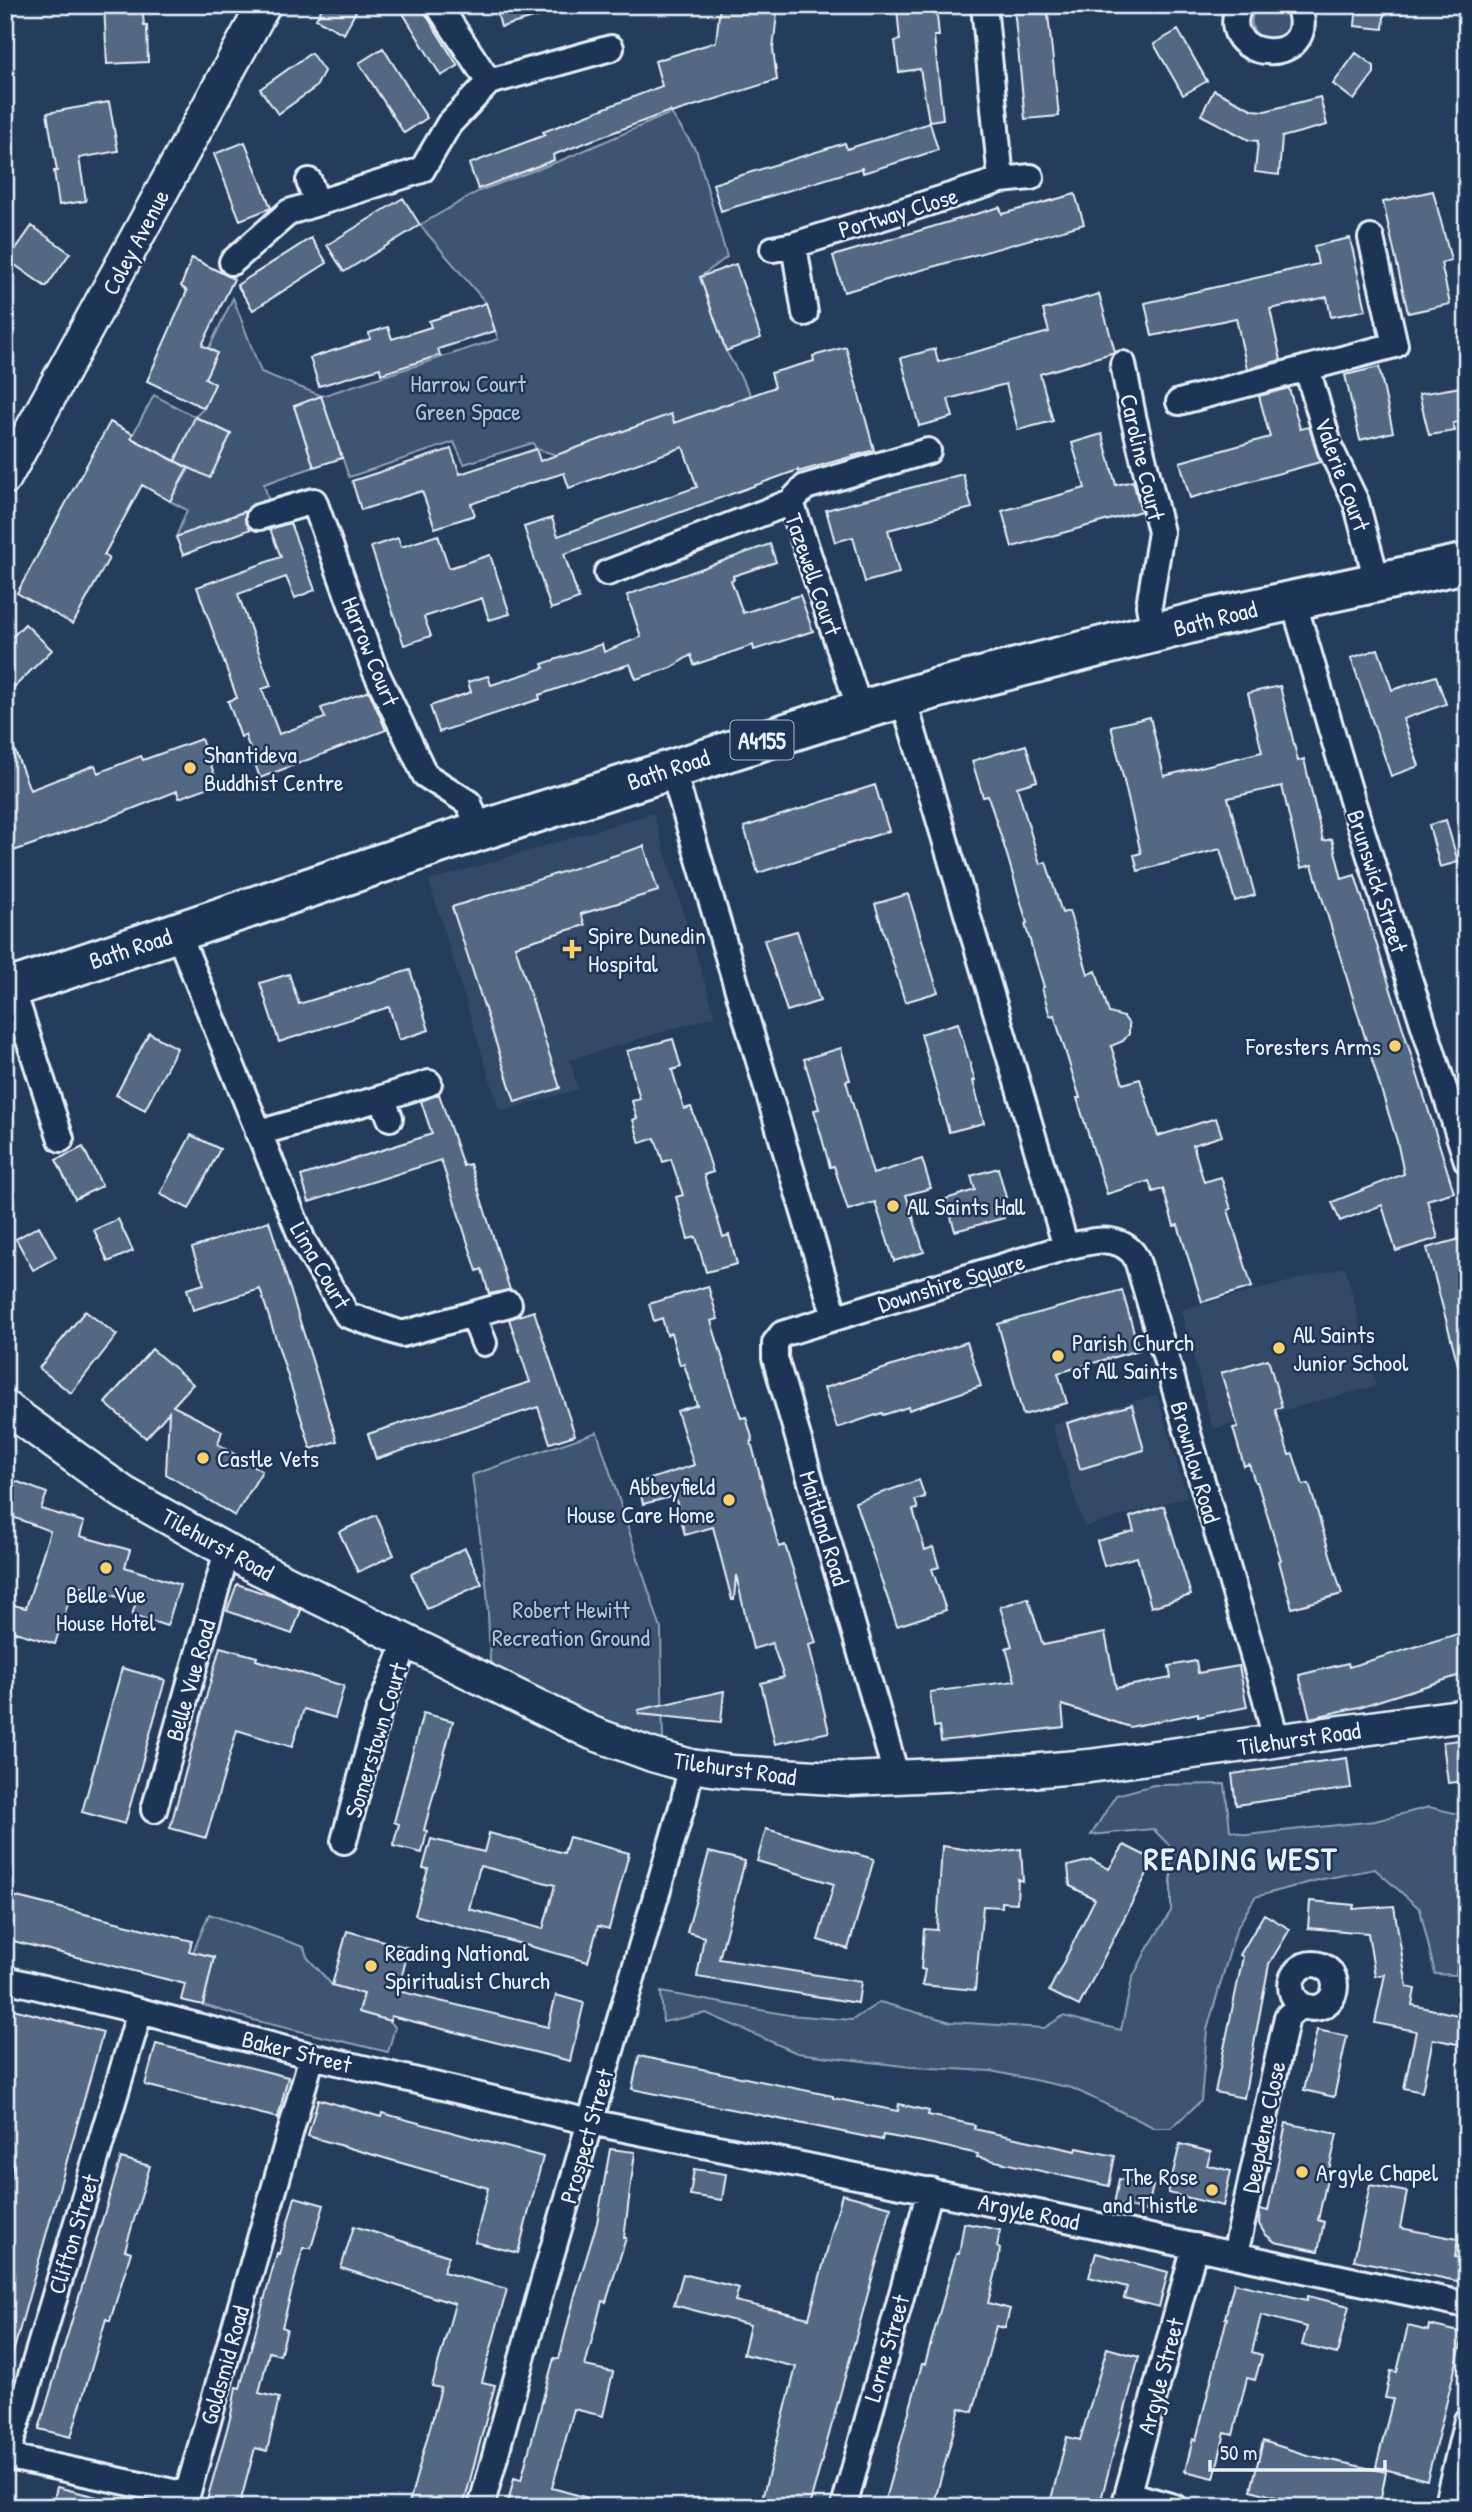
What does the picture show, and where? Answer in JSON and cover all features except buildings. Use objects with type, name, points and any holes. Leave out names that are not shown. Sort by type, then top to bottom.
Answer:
[{"type":"main road","name":"Bath Road","points":[[9,989],[479,830],[860,710],[1154,633],[1467,563]]},
{"type":"street","name":"Coley Avenue","points":[[5,478],[264,5]]},
{"type":"street","points":[[438,5],[489,82]]},
{"type":"street","points":[[984,5],[1001,180]]},
{"type":"street","points":[[1240,5],[1236,21],[1244,42],[1253,49],[1275,52],[1293,43],[1299,34],[1302,24],[1298,5]]},
{"type":"street","points":[[232,262],[313,192],[422,170],[449,124],[489,82],[611,48]]},
{"type":"street","name":"Portway Close","points":[[805,313],[784,247],[1001,180],[1031,177]]},
{"type":"street","points":[[1179,402],[1395,345],[1371,238]]},
{"type":"street","name":"Caroline Court","points":[[1123,364],[1161,532],[1149,607],[1154,633]]},
{"type":"street","name":"Valerie Court","points":[[1307,368],[1330,448],[1356,502],[1377,581]]},
{"type":"street","points":[[791,502],[805,487],[928,451]]},
{"type":"street","name":"Harrow Court","points":[[259,517],[314,501],[374,668],[425,775],[469,803],[479,830]]},
{"type":"street","name":"Tazewell Court","points":[[607,573],[791,502],[860,710]]},
{"type":"street","name":"Brunswick Street","points":[[1293,600],[1352,800],[1458,1097],[1467,1161]]},
{"type":"street","points":[[903,698],[1066,1247]]},
{"type":"street","points":[[671,768],[835,1317]]},
{"type":"street","name":"Lima Court","points":[[178,933],[303,1241],[347,1315],[402,1334],[509,1304]]},
{"type":"street","points":[[9,989],[61,1139]]},
{"type":"street","points":[[258,1133],[386,1108],[429,1083]]},
{"type":"street","name":"Brownlow Road","points":[[1066,1247],[1102,1239],[1119,1243],[1133,1253],[1195,1455],[1276,1741]]},
{"type":"street","name":"Downshire Square","points":[[835,1317],[1066,1247]]},
{"type":"street","points":[[473,1314],[484,1343]]},
{"type":"street","name":"Maitland Road","points":[[835,1317],[782,1334],[775,1343],[775,1358],[897,1778]]},
{"type":"street","name":"Tilehurst Road","points":[[5,1407],[124,1493],[227,1550],[592,1733],[691,1766],[793,1777],[897,1778],[1088,1766],[1467,1715]]},
{"type":"street","name":"Belle Vue Road","points":[[154,1810],[227,1550]]},
{"type":"street","name":"Somerstown Court","points":[[344,1841],[378,1714],[407,1640]]},
{"type":"street","name":"Prospect Street","points":[[481,2507],[684,1800],[691,1766]]},
{"type":"street","name":"Baker Street","points":[[5,1979],[590,2122]]},
{"type":"street","name":"Deepdene Close","points":[[1235,2255],[1287,2017],[1301,2005]]},
{"type":"street","name":"Clifton Street","points":[[6,2456],[140,2011]]},
{"type":"street","name":"Goldsmid Road","points":[[6,2456],[187,2495],[312,2056]]},
{"type":"street","name":"Argyle Road","points":[[590,2122],[930,2190],[1467,2305]]},
{"type":"street","name":"Lorne Street","points":[[844,2507],[930,2190]]},
{"type":"street","name":"Argyle Street","points":[[1126,2500],[1195,2246]]},
{"type":"street","points":[[1446,2507],[1467,2420]]},
{"type":"street","points":[[1126,2500],[1174,2507]]},
{"type":"shaded area","name":"Spire Dunedin Hospital","points":[[653,813],[715,1016],[570,1060],[578,1089],[500,1112],[429,881]]},
{"type":"shaded area","name":"All Saints Junior School","points":[[1345,1267],[1376,1386],[1213,1429],[1181,1310]]},
{"type":"shaded area","points":[[1157,1395],[1187,1497],[1084,1527],[1052,1424]]},
{"type":"green space","points":[[1258,5],[1284,5],[1291,21],[1276,38],[1261,37],[1255,32],[1252,15]]},
{"type":"green space","name":"Harrow Court Green Space","points":[[671,113],[697,152],[727,257],[700,277],[726,351],[751,395],[675,423],[671,414],[557,455],[536,449],[533,443],[464,464],[454,442],[349,477],[321,396],[294,406],[314,467],[264,484],[269,502],[176,537],[187,510],[170,501],[190,468],[131,438],[154,395],[195,417],[204,408],[215,384],[205,378],[217,353],[209,348],[233,298],[261,372],[322,396],[498,339],[486,303],[420,225],[479,191],[562,160]],"holes":[[[196,417],[231,434],[210,477]]]},
{"type":"green space","name":"Robert Hewitt Recreation Ground","points":[[597,1432],[661,1629],[663,1743],[491,1681],[487,1590],[472,1475]]},
{"type":"green space","points":[[1225,1784],[1230,1830],[1247,1835],[1375,1821],[1429,1807],[1467,1816],[1467,1893],[1463,1892],[1456,1975],[1435,1974],[1420,1909],[1375,1869],[1318,1880],[1255,1897],[1236,1930],[1207,2030],[1201,2101],[1171,2128],[1155,2128],[1072,2088],[991,2071],[911,2067],[797,2053],[706,2013],[663,2022],[661,1992],[789,2015],[852,2020],[880,2002],[951,2022],[1044,2028],[1063,2016],[1121,2030],[1132,1979],[1171,1911],[1171,1847],[1153,1829],[1091,1835],[1116,1795],[1154,1785]]},
{"type":"green space","points":[[209,1914],[304,1947],[307,1957],[332,1985],[364,1994],[359,2012],[390,2021],[395,2027],[388,2052],[253,2020],[203,2005],[214,1957],[193,1952]]},
{"type":"place","name":"Shantideva Buddhist Centre","points":[[190,768]]},
{"type":"place","name":"Spire Dunedin Hospital","points":[[572,949]]},
{"type":"place","name":"Foresters Arms","points":[[1395,1046]]},
{"type":"place","name":"All Saints Hall","points":[[893,1206]]},
{"type":"place","name":"All Saints Junior School","points":[[1279,1348]]},
{"type":"place","name":"Parish Church of All Saints","points":[[1058,1356]]},
{"type":"place","name":"Castle Vets","points":[[203,1458]]},
{"type":"place","name":"Abbeyfield House Care Home","points":[[729,1500]]},
{"type":"place","name":"Belle Vue House Hotel","points":[[106,1568]]},
{"type":"place","name":"Reading National Spiritualist Church","points":[[371,1966]]},
{"type":"place","name":"Argyle Chapel","points":[[1302,2172]]},
{"type":"place","name":"The Rose and Thistle","points":[[1212,2190]]},
{"type":"district","name":"READING WEST","points":[[1241,1858]]}]
